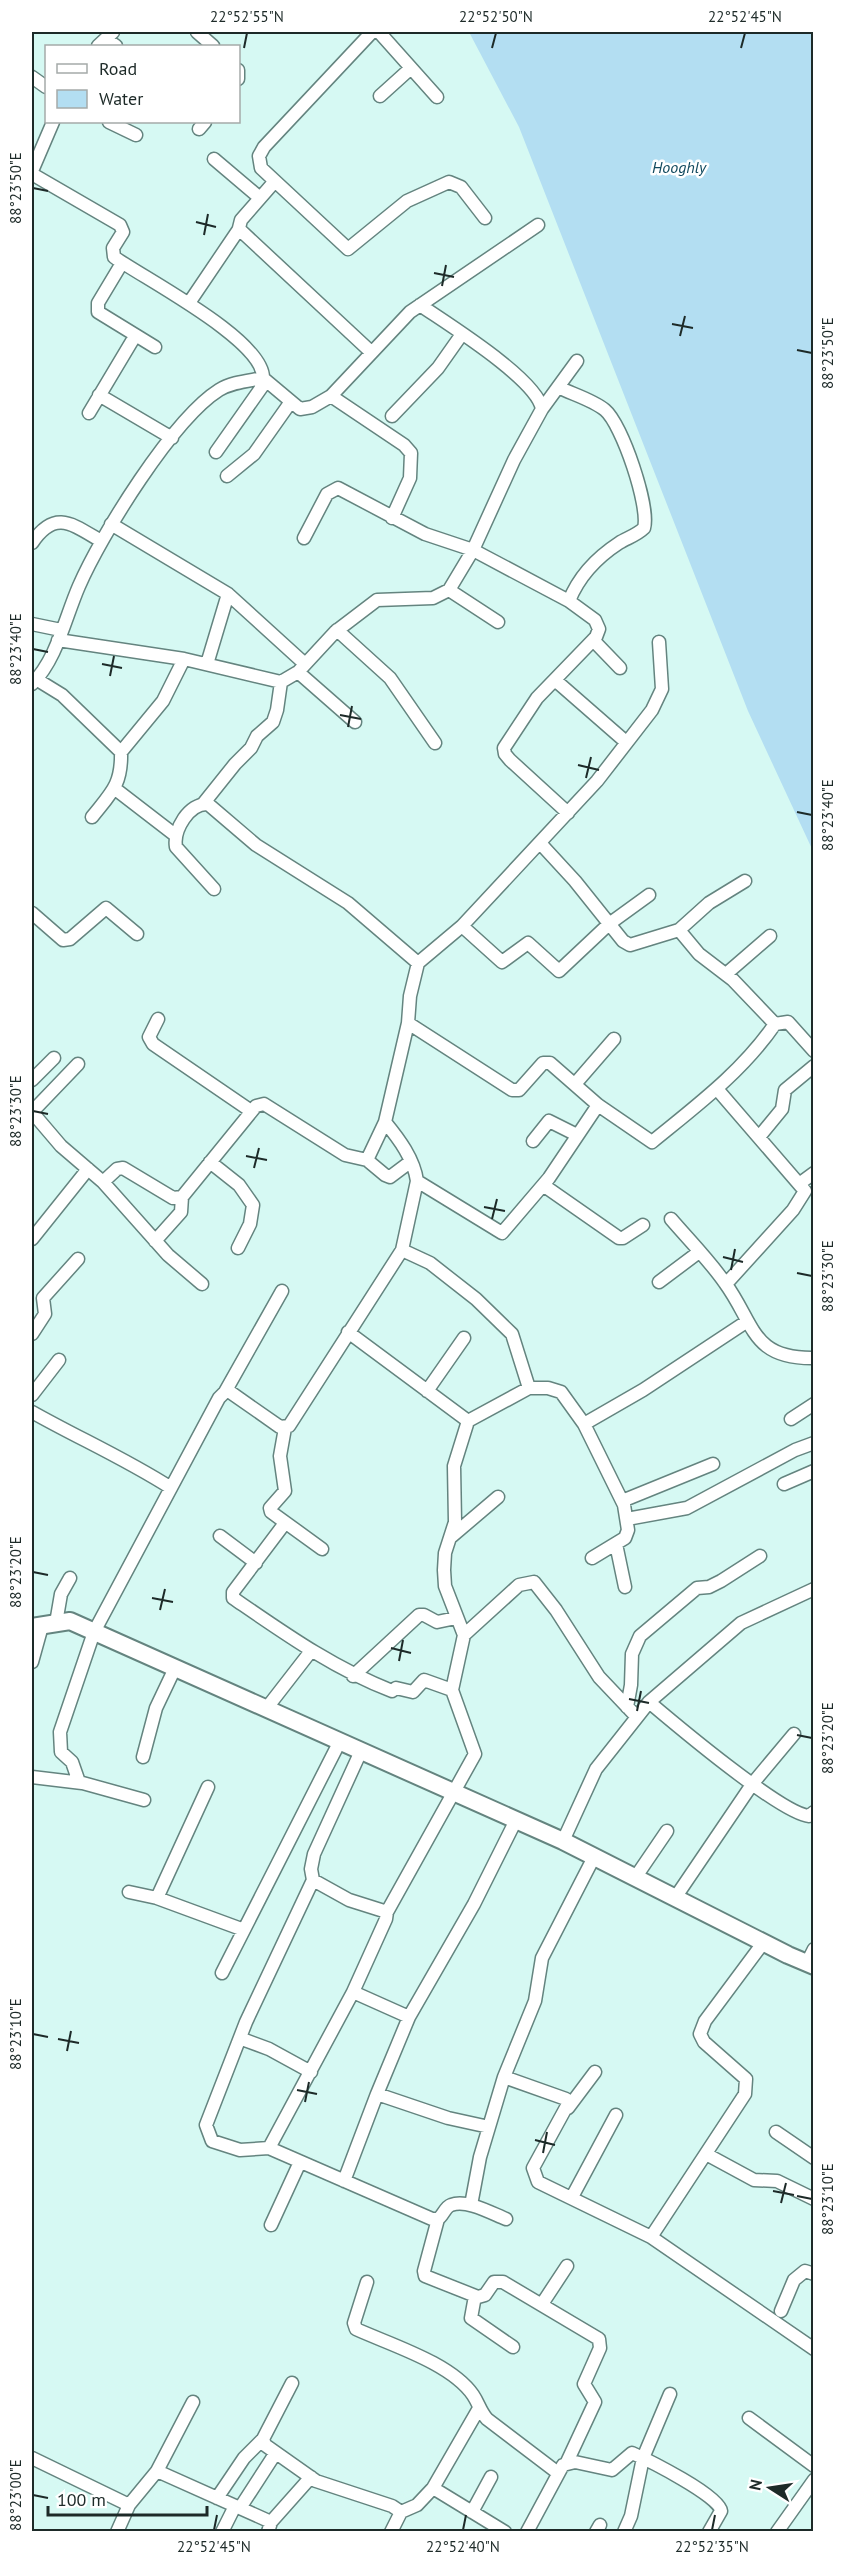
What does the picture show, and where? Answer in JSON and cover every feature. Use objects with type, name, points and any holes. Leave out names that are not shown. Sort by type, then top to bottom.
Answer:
[{"type":"street","points":[[197,32],[212,45]]},
{"type":"street","points":[[372,32],[264,147],[258,162],[275,181],[348,249],[407,201],[449,182],[461,188],[485,218]]},
{"type":"street","points":[[379,32],[437,97]]},
{"type":"street","points":[[380,96],[411,68]]},
{"type":"street","points":[[32,77],[45,86]]},
{"type":"street","points":[[53,123],[32,172],[120,225],[123,232],[112,252],[122,263],[189,303],[253,353],[263,369],[264,379],[216,452]]},
{"type":"street","points":[[111,123],[136,135]]},
{"type":"street","points":[[214,159],[260,198]]},
{"type":"street","points":[[189,303],[239,228],[241,220],[275,181]]},
{"type":"street","points":[[264,379],[290,403],[306,409],[331,396],[398,322],[538,225]]},
{"type":"street","points":[[239,228],[372,352]]},
{"type":"street","points":[[122,263],[98,303],[98,312],[155,347]]},
{"type":"street","points":[[420,306],[508,368],[538,399],[542,409]]},
{"type":"street","points":[[392,416],[438,368],[462,334]]},
{"type":"street","points":[[89,413],[135,336]]},
{"type":"street","points":[[32,624],[60,635],[184,659],[281,682],[302,668],[337,630],[377,600],[433,598],[449,590],[473,550],[514,460],[542,409],[578,361]]},
{"type":"street","points":[[121,752],[62,695],[34,681],[60,635],[101,541],[172,438],[192,414],[218,391],[230,384],[264,379]]},
{"type":"street","points":[[558,387],[601,407],[609,415],[625,443],[645,514],[644,528],[609,551],[588,569],[575,585],[569,601]]},
{"type":"street","points":[[99,395],[172,438]]},
{"type":"street","points":[[331,396],[404,445],[411,453],[410,478],[392,518]]},
{"type":"street","points":[[227,476],[244,465],[254,454],[290,403]]},
{"type":"street","points":[[304,538],[327,494],[333,489],[343,490],[392,518],[434,537],[473,550],[569,601],[598,624],[598,633],[593,640],[529,708],[504,751],[510,760],[568,813]]},
{"type":"street","points":[[32,543],[45,527],[61,522],[70,523],[101,541]]},
{"type":"street","points":[[111,524],[228,594],[355,722]]},
{"type":"street","points":[[449,590],[498,622]]},
{"type":"street","points":[[207,664],[228,594]]},
{"type":"street","points":[[337,630],[390,678],[435,742]]},
{"type":"street","points":[[593,640],[620,668]]},
{"type":"street","points":[[367,1160],[385,1122],[408,1023],[410,996],[418,963],[462,926],[568,813],[658,700],[662,689],[659,642]]},
{"type":"street","points":[[92,818],[114,788],[122,772],[121,752],[162,701],[184,659]]},
{"type":"street","points":[[555,680],[626,742]]},
{"type":"street","points":[[203,804],[251,748],[257,736],[273,722],[278,711],[281,682]]},
{"type":"street","points":[[114,788],[175,835]]},
{"type":"street","points":[[214,889],[176,847],[175,835],[178,827],[197,806],[203,804],[208,804],[256,845],[348,903],[418,963]]},
{"type":"street","points":[[540,843],[575,881],[623,941],[630,945],[679,930],[709,903],[745,881]]},
{"type":"street","points":[[462,926],[502,962],[528,943],[559,970],[609,924],[649,895]]},
{"type":"street","points":[[32,913],[63,940],[70,939],[106,908],[137,934]]},
{"type":"street","points":[[679,930],[699,954],[726,974],[775,1024]]},
{"type":"street","points":[[726,974],[770,936]]},
{"type":"street","points":[[158,1019],[149,1037],[153,1044],[251,1111]]},
{"type":"street","points":[[408,1023],[512,1090],[519,1090],[546,1062],[598,1105],[652,1142],[717,1089],[762,1042],[775,1024],[789,1022],[813,1051]]},
{"type":"street","points":[[575,1084],[614,1039]]},
{"type":"street","points":[[32,1080],[54,1058]]},
{"type":"street","points":[[78,1064],[32,1112],[61,1146],[103,1182],[155,1241],[202,1284]]},
{"type":"street","points":[[759,1137],[782,1109],[785,1090],[813,1066]]},
{"type":"street","points":[[717,1089],[805,1191],[804,1195],[726,1284]]},
{"type":"street","points":[[155,1241],[181,1212],[182,1197],[256,1106],[264,1104],[345,1155],[367,1160],[390,1177],[411,1162]]},
{"type":"street","points":[[417,1180],[502,1233],[543,1185],[598,1105]]},
{"type":"street","points":[[533,1141],[549,1121],[577,1135]]},
{"type":"street","points":[[322,1549],[271,1512],[270,1508],[285,1491],[280,1456],[285,1428],[289,1426],[402,1250],[416,1195],[417,1180],[398,1137],[385,1122]]},
{"type":"street","points":[[210,1162],[240,1185],[253,1204],[250,1224],[238,1248]]},
{"type":"street","points":[[103,1182],[117,1169],[123,1168],[172,1198],[182,1197]]},
{"type":"street","points":[[32,1239],[88,1169]]},
{"type":"street","points":[[799,1184],[813,1173]]},
{"type":"street","points":[[543,1185],[619,1238],[623,1238],[643,1225]]},
{"type":"street","points":[[671,1219],[726,1284],[746,1322],[771,1350],[783,1356],[813,1358]]},
{"type":"street","points":[[402,1250],[430,1263],[476,1299],[512,1334],[529,1388]]},
{"type":"street","points":[[659,1282],[699,1252]]},
{"type":"street","points":[[32,1335],[45,1314],[43,1298],[78,1259]]},
{"type":"street","points":[[82,1783],[77,1779],[72,1762],[63,1756],[59,1744],[94,1632],[219,1398],[225,1392],[282,1291]]},
{"type":"street","points":[[584,1424],[643,1390],[746,1322]]},
{"type":"street","points":[[348,1332],[468,1421]]},
{"type":"street","points":[[427,1391],[464,1338]]},
{"type":"street","points":[[32,1395],[59,1360]]},
{"type":"street","points":[[464,1635],[445,1586],[444,1570],[445,1553],[455,1522],[454,1466],[468,1421],[529,1388],[548,1388],[561,1392],[584,1424],[622,1501],[627,1519],[625,1538],[592,1558]]},
{"type":"street","points":[[225,1392],[230,1392],[280,1427],[285,1428]]},
{"type":"street","points":[[791,1419],[813,1404]]},
{"type":"street","points":[[32,1412],[69,1433],[126,1459],[171,1488]]},
{"type":"street","points":[[627,1519],[687,1508],[795,1450],[813,1443]]},
{"type":"street","points":[[622,1501],[712,1464]]},
{"type":"street","points":[[784,1484],[813,1471]]},
{"type":"street","points":[[451,1537],[498,1497]]},
{"type":"street","points":[[285,1523],[233,1592],[233,1598],[311,1652],[352,1676],[392,1691],[396,1688],[413,1692],[424,1680],[452,1690]]},
{"type":"street","points":[[220,1536],[256,1563]]},
{"type":"street","points":[[616,1544],[625,1587]]},
{"type":"street","points":[[627,1707],[631,1685],[632,1654],[640,1636],[697,1588],[709,1587],[722,1581],[760,1556]]},
{"type":"street","points":[[32,1662],[43,1626],[70,1578]]},
{"type":"street","points":[[270,2148],[353,1992],[386,1919],[387,1912],[473,1758],[475,1748],[452,1690],[464,1635],[519,1585],[534,1582],[556,1610],[599,1677],[636,1716]]},
{"type":"street","points":[[563,1841],[596,1769],[649,1702],[741,1623],[813,1590]]},
{"type":"street","points":[[352,1676],[420,1615],[437,1622],[456,1618]]},
{"type":"street","points":[[43,1626],[70,1621],[563,1841],[763,1943],[811,1959]]},
{"type":"street","points":[[266,1708],[311,1652]]},
{"type":"street","points":[[143,1757],[156,1708],[175,1668]]},
{"type":"street","points":[[649,1702],[753,1783],[801,1815],[809,1816],[813,1812]]},
{"type":"street","points":[[675,1898],[753,1783],[794,1734]]},
{"type":"street","points":[[222,1973],[340,1741]]},
{"type":"street","points":[[361,1751],[314,1854],[311,1869],[313,1880],[305,1892],[246,2022],[242,2039],[207,2125],[207,2133],[212,2140],[240,2150],[270,2148],[438,2219]]},
{"type":"street","points":[[32,1777],[82,1783],[144,1800]]},
{"type":"street","points":[[157,1898],[208,1787]]},
{"type":"street","points":[[344,2181],[409,2017],[474,1904],[516,1820]]},
{"type":"street","points":[[635,1878],[667,1831]]},
{"type":"street","points":[[471,2205],[489,2127],[504,2077],[535,2001],[542,1958],[594,1857]]},
{"type":"street","points":[[313,1880],[349,1900],[387,1912]]},
{"type":"street","points":[[129,1892],[157,1898],[244,1930]]},
{"type":"street","points":[[651,2236],[745,2094],[748,2083],[743,2075],[704,2042],[700,2034],[701,2027],[763,1943]]},
{"type":"street","points":[[353,1992],[409,2017]]},
{"type":"street","points":[[242,2039],[269,2049],[310,2072]]},
{"type":"street","points":[[595,2072],[568,2108],[532,2172],[538,2182],[651,2236],[813,2349]]},
{"type":"street","points":[[504,2077],[566,2099],[568,2108]]},
{"type":"street","points":[[377,2094],[448,2118],[489,2127]]},
{"type":"street","points":[[572,2197],[616,2115]]},
{"type":"street","points":[[776,2132],[813,2158]]},
{"type":"street","points":[[706,2154],[754,2180],[777,2181],[813,2199]]},
{"type":"street","points":[[271,2224],[300,2162]]},
{"type":"street","points":[[506,2219],[471,2205],[450,2205],[438,2219],[424,2273],[475,2296],[485,2295],[492,2284],[497,2281],[596,2336],[601,2343],[584,2384],[595,2402],[567,2462],[558,2473],[527,2532]]},
{"type":"street","points":[[542,2304],[567,2266]]},
{"type":"street","points":[[781,2311],[799,2275],[805,2271],[813,2274]]},
{"type":"street","points":[[367,2282],[354,2323],[356,2330],[421,2358],[452,2376],[473,2396],[478,2410],[558,2473]]},
{"type":"street","points":[[475,2296],[471,2318],[513,2347]]},
{"type":"street","points":[[217,2498],[244,2458],[263,2439],[292,2383]]},
{"type":"street","points":[[624,2532],[631,2516],[643,2458],[670,2394]]},
{"type":"street","points":[[117,2532],[129,2505],[157,2471],[193,2402]]},
{"type":"street","points":[[391,2532],[401,2512],[417,2505],[433,2488],[478,2410]]},
{"type":"street","points":[[749,2418],[813,2466]]},
{"type":"street","points":[[263,2439],[274,2454],[311,2477],[392,2506],[401,2512]]},
{"type":"street","points":[[222,2532],[274,2454]]},
{"type":"street","points":[[567,2462],[612,2470],[629,2454],[643,2458],[719,2504],[721,2511],[709,2532]]},
{"type":"street","points":[[32,2458],[129,2505]]},
{"type":"street","points":[[157,2471],[238,2507],[270,2527],[311,2477]]},
{"type":"street","points":[[472,2512],[491,2477]]},
{"type":"street","points":[[777,2532],[813,2480]]},
{"type":"street","points":[[433,2488],[505,2532]]},
{"type":"water","name":"Hooghly","points":[[469,32],[813,32],[813,851],[748,711],[519,127]]}]
